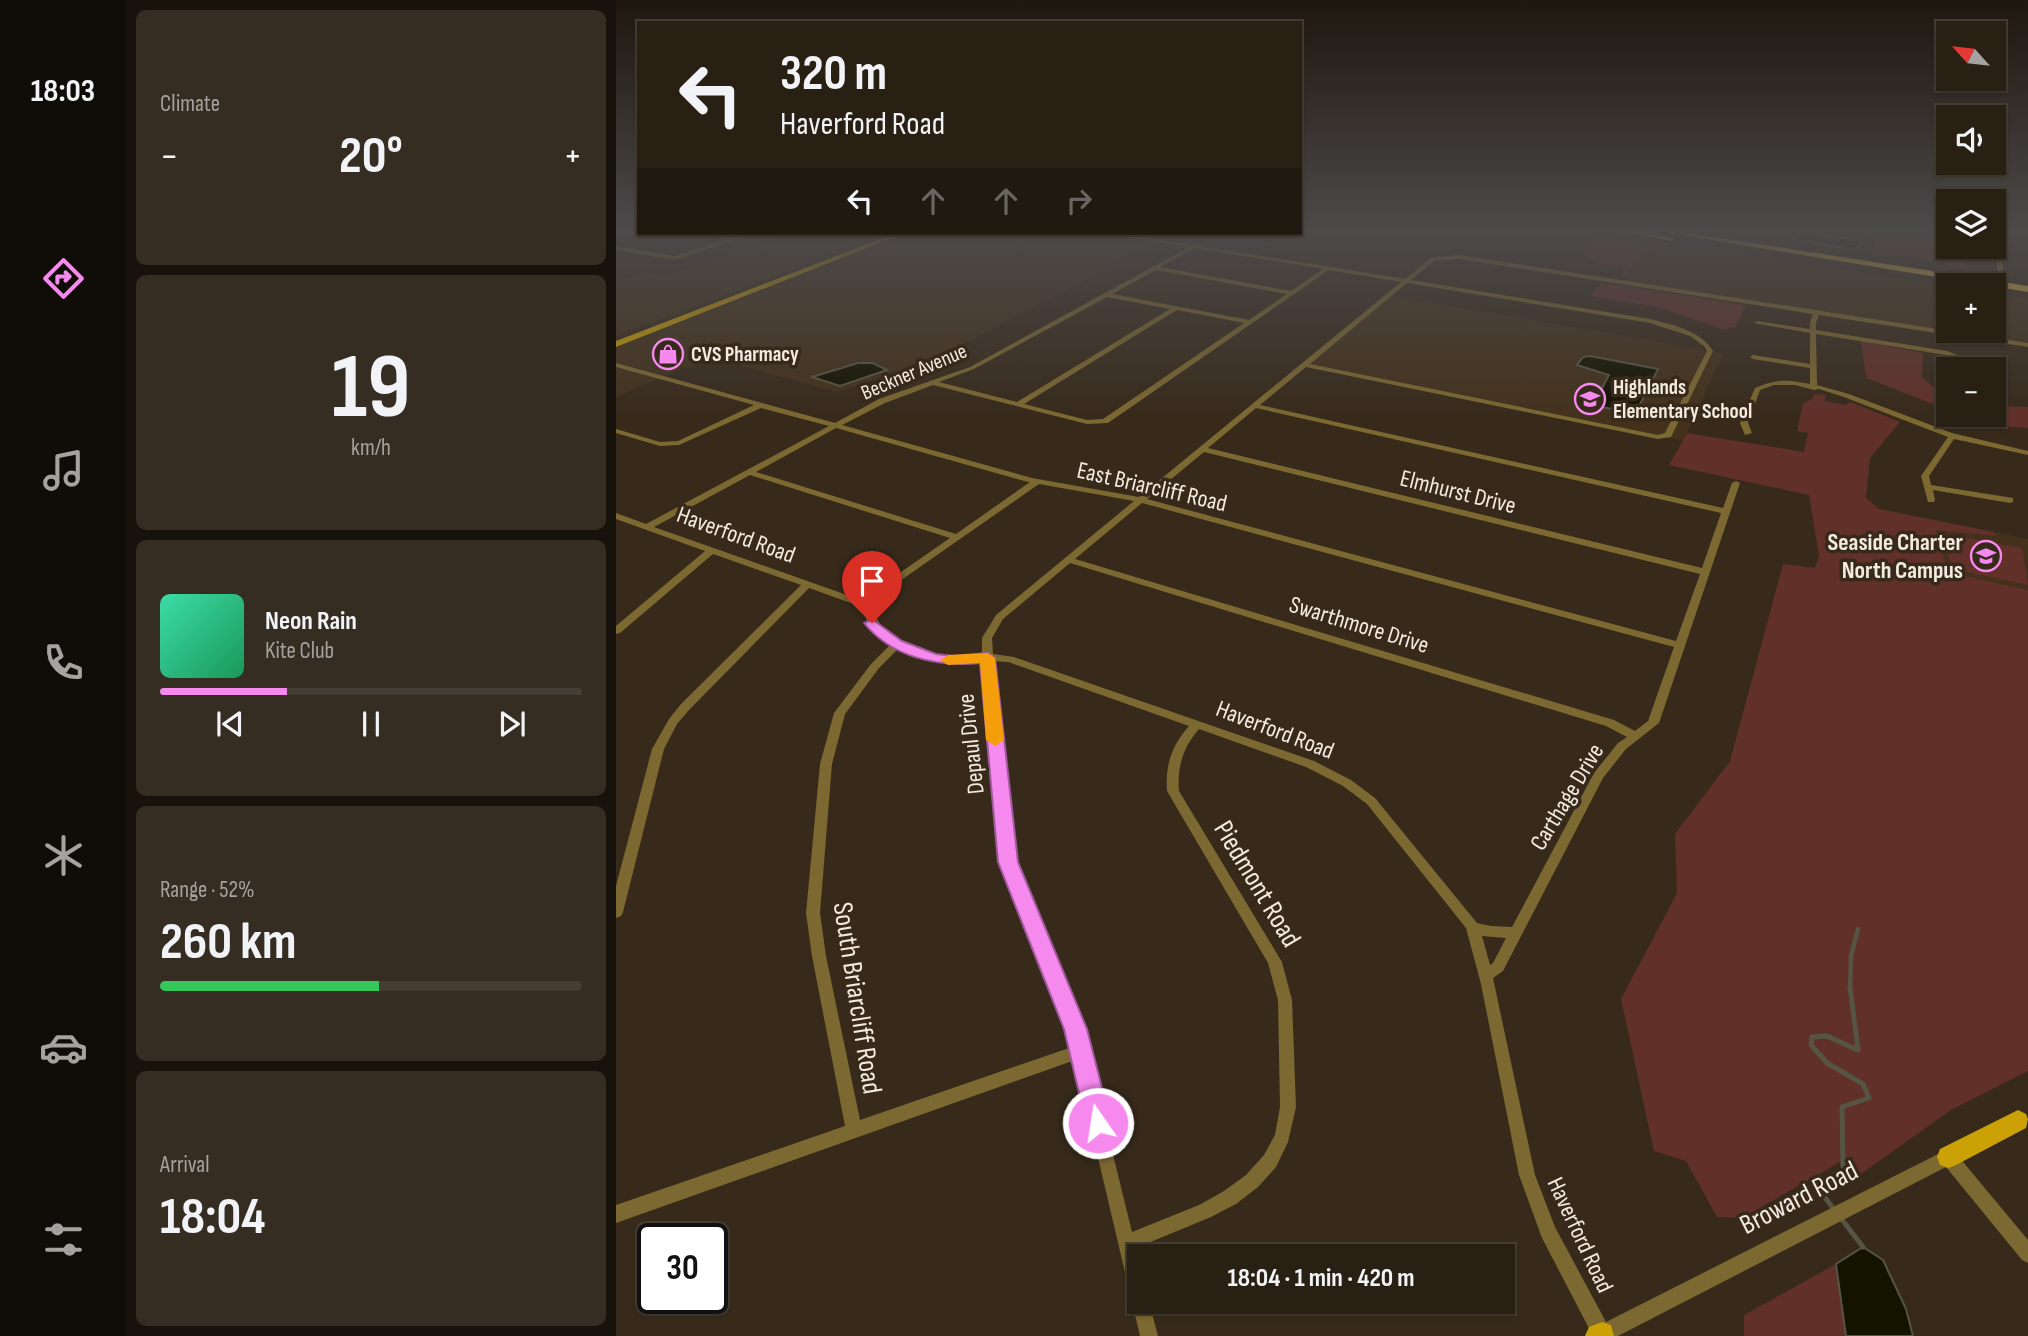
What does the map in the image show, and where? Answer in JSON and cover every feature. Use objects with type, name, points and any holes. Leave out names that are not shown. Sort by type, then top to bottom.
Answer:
[{"type":"main road","points":[[616,341],[738,293]]},
{"type":"main road","points":[[616,341],[742,293]]},
{"type":"main road","name":"Broward Road","points":[[1948,1157],[2023,1119]]},
{"type":"street","name":"Beckner Avenue","points":[[647,527],[882,401],[972,368],[1109,293]]},
{"type":"street","points":[[933,383],[1087,422],[1100,422],[1110,419],[1292,293]]},
{"type":"street","name":"Depaul Drive","points":[[1127,1247],[1082,1051],[1008,862],[987,638],[999,617],[1392,293]]},
{"type":"street","points":[[1305,365],[1662,437],[1668,435],[1710,351],[1702,341],[1650,321],[1482,293]]},
{"type":"street","name":"Depaul Drive","points":[[1693,293],[1817,312]]},
{"type":"street","points":[[1106,295],[1250,322]]},
{"type":"street","points":[[1017,405],[1176,308]]},
{"type":"street","points":[[1814,388],[1813,331],[1817,312],[2028,345]]},
{"type":"street","points":[[1758,323],[1960,357]]},
{"type":"street","points":[[1753,357],[1814,367]]},
{"type":"street","name":"East Briarcliff Road","points":[[616,365],[1036,482],[1141,500],[1680,646]]},
{"type":"street","points":[[1748,433],[1744,423],[1759,387],[1776,383],[1854,396],[1953,435],[2028,453]]},
{"type":"street","points":[[616,431],[671,445],[686,441],[761,405]]},
{"type":"street","points":[[1255,406],[1726,511]]},
{"type":"street","points":[[1931,500],[1925,481],[1927,472],[1953,435]]},
{"type":"street","name":"Elmhurst Drive","points":[[1202,449],[1705,572]]},
{"type":"street","points":[[749,472],[956,537]]},
{"type":"street","points":[[866,606],[881,590],[1036,482]]},
{"type":"street","name":"Carthage Drive","points":[[1486,975],[1497,967],[1598,776],[1622,746],[1653,723],[1736,483]]},
{"type":"street","points":[[1927,487],[2010,500]]},
{"type":"street","name":"Haverford Road","points":[[616,516],[866,606],[876,629],[897,644],[943,660],[1010,659],[1310,764],[1361,793],[1393,825],[1473,928],[1486,975],[1527,1175],[1548,1232],[1600,1335]]},
{"type":"street","points":[[616,631],[712,550]]},
{"type":"street","name":"Swarthmore Drive","points":[[1069,559],[1610,723],[1635,736]]},
{"type":"street","points":[[616,912],[658,750],[665,736],[685,706],[808,584]]},
{"type":"street","name":"South Briarcliff Road","points":[[854,1130],[819,957],[813,913],[826,764],[840,713],[875,666],[897,644]]},
{"type":"street","name":"Piedmont Road","points":[[1126,1243],[1225,1202],[1241,1192],[1256,1180],[1278,1150],[1286,1120],[1286,1020],[1282,980],[1275,962],[1173,791],[1171,768],[1174,756],[1196,725]]},
{"type":"street","points":[[1473,928],[1516,933]]},
{"type":"street","points":[[616,1214],[1082,1051]]},
{"type":"street","points":[[1948,1157],[2028,1254]]},
{"type":"street","name":"Broward Road","points":[[1600,1335],[1948,1157]]},
{"type":"street","name":"Depaul Drive","points":[[1144,1314],[1149,1336]]},
{"type":"shaded area","points":[[616,293],[729,293],[616,336]]},
{"type":"shaded area","points":[[754,293],[1060,293],[930,361],[837,392],[715,359],[676,371],[616,397],[616,347]]},
{"type":"shaded area","points":[[1593,293],[1669,293],[1746,305],[1735,328],[1727,327],[1725,330],[1657,307],[1591,296]]},
{"type":"shaded area","points":[[1701,293],[1936,293],[1936,330]]},
{"type":"shaded area","points":[[2006,295],[2028,298],[2028,344],[2006,341]]},
{"type":"shaded area","name":"Highlands Elementary School","points":[[1392,296],[1724,353],[1683,441],[1309,364]]},
{"type":"shaded area","points":[[1861,341],[1923,353],[1922,377],[1936,389],[1936,405],[1866,378]]},
{"type":"shaded area","points":[[1583,357],[1658,369],[1635,414],[1593,405],[1609,375],[1577,365]]},
{"type":"shaded area","points":[[858,363],[873,363],[887,370],[840,386],[812,377]]},
{"type":"shaded area","points":[[1814,394],[1825,395],[1825,401],[1846,405],[1850,402],[1900,422],[1870,458],[1866,498],[1879,509],[1994,532],[1996,536],[1936,530],[1948,572],[2028,590],[2028,1071],[1951,1110],[1858,1176],[1851,1156],[1742,1218],[1717,1217],[1686,1161],[1654,1151],[1621,999],[1677,893],[1675,834],[1730,761],[1783,564],[1815,568],[1819,556],[1809,495],[1669,465],[1687,433],[1804,452],[1808,433],[1797,431],[1803,403],[1812,399]]},
{"type":"shaded area","points":[[2006,406],[2028,407],[2028,428],[2006,426]]},
{"type":"shaded area","name":"Seaside Charter North Campus","points":[[1935,529],[1995,535],[1994,532],[2028,539],[2028,590],[1948,572]]},
{"type":"shaded area","name":"Seaside Charter North Campus","points":[[1940,533],[2022,548],[2028,585],[1953,569]]},
{"type":"shaded area","points":[[1863,1247],[1883,1260],[1906,1309],[1913,1336],[1846,1336],[1836,1264]]},
{"type":"shaded area","points":[[1836,1264],[1846,1336],[1744,1336],[1744,1315]]},
{"type":"waterway","points":[[1850,987],[1851,956],[1858,929]]},
{"type":"waterway","points":[[1833,1208],[1816,1186],[1843,1169],[1842,1107],[1869,1098],[1863,1084],[1827,1063],[1811,1045],[1812,1037],[1827,1036],[1858,1050],[1850,987]]},
{"type":"waterway","points":[[1840,1217],[1863,1247]]},
{"type":"slow traffic","points":[[948,660],[988,658],[995,740]]},
{"type":"place","name":"CVS Pharmacy","points":[[668,354]]},
{"type":"place","name":"Highlands Elementary School","points":[[1590,399]]},
{"type":"place","name":"Seaside Charter North Campus","points":[[1986,556]]},
{"type":"route","points":[[872,623],[886,638],[934,658],[953,661],[988,658],[1008,862],[1075,1029],[1098,1123]]}]
